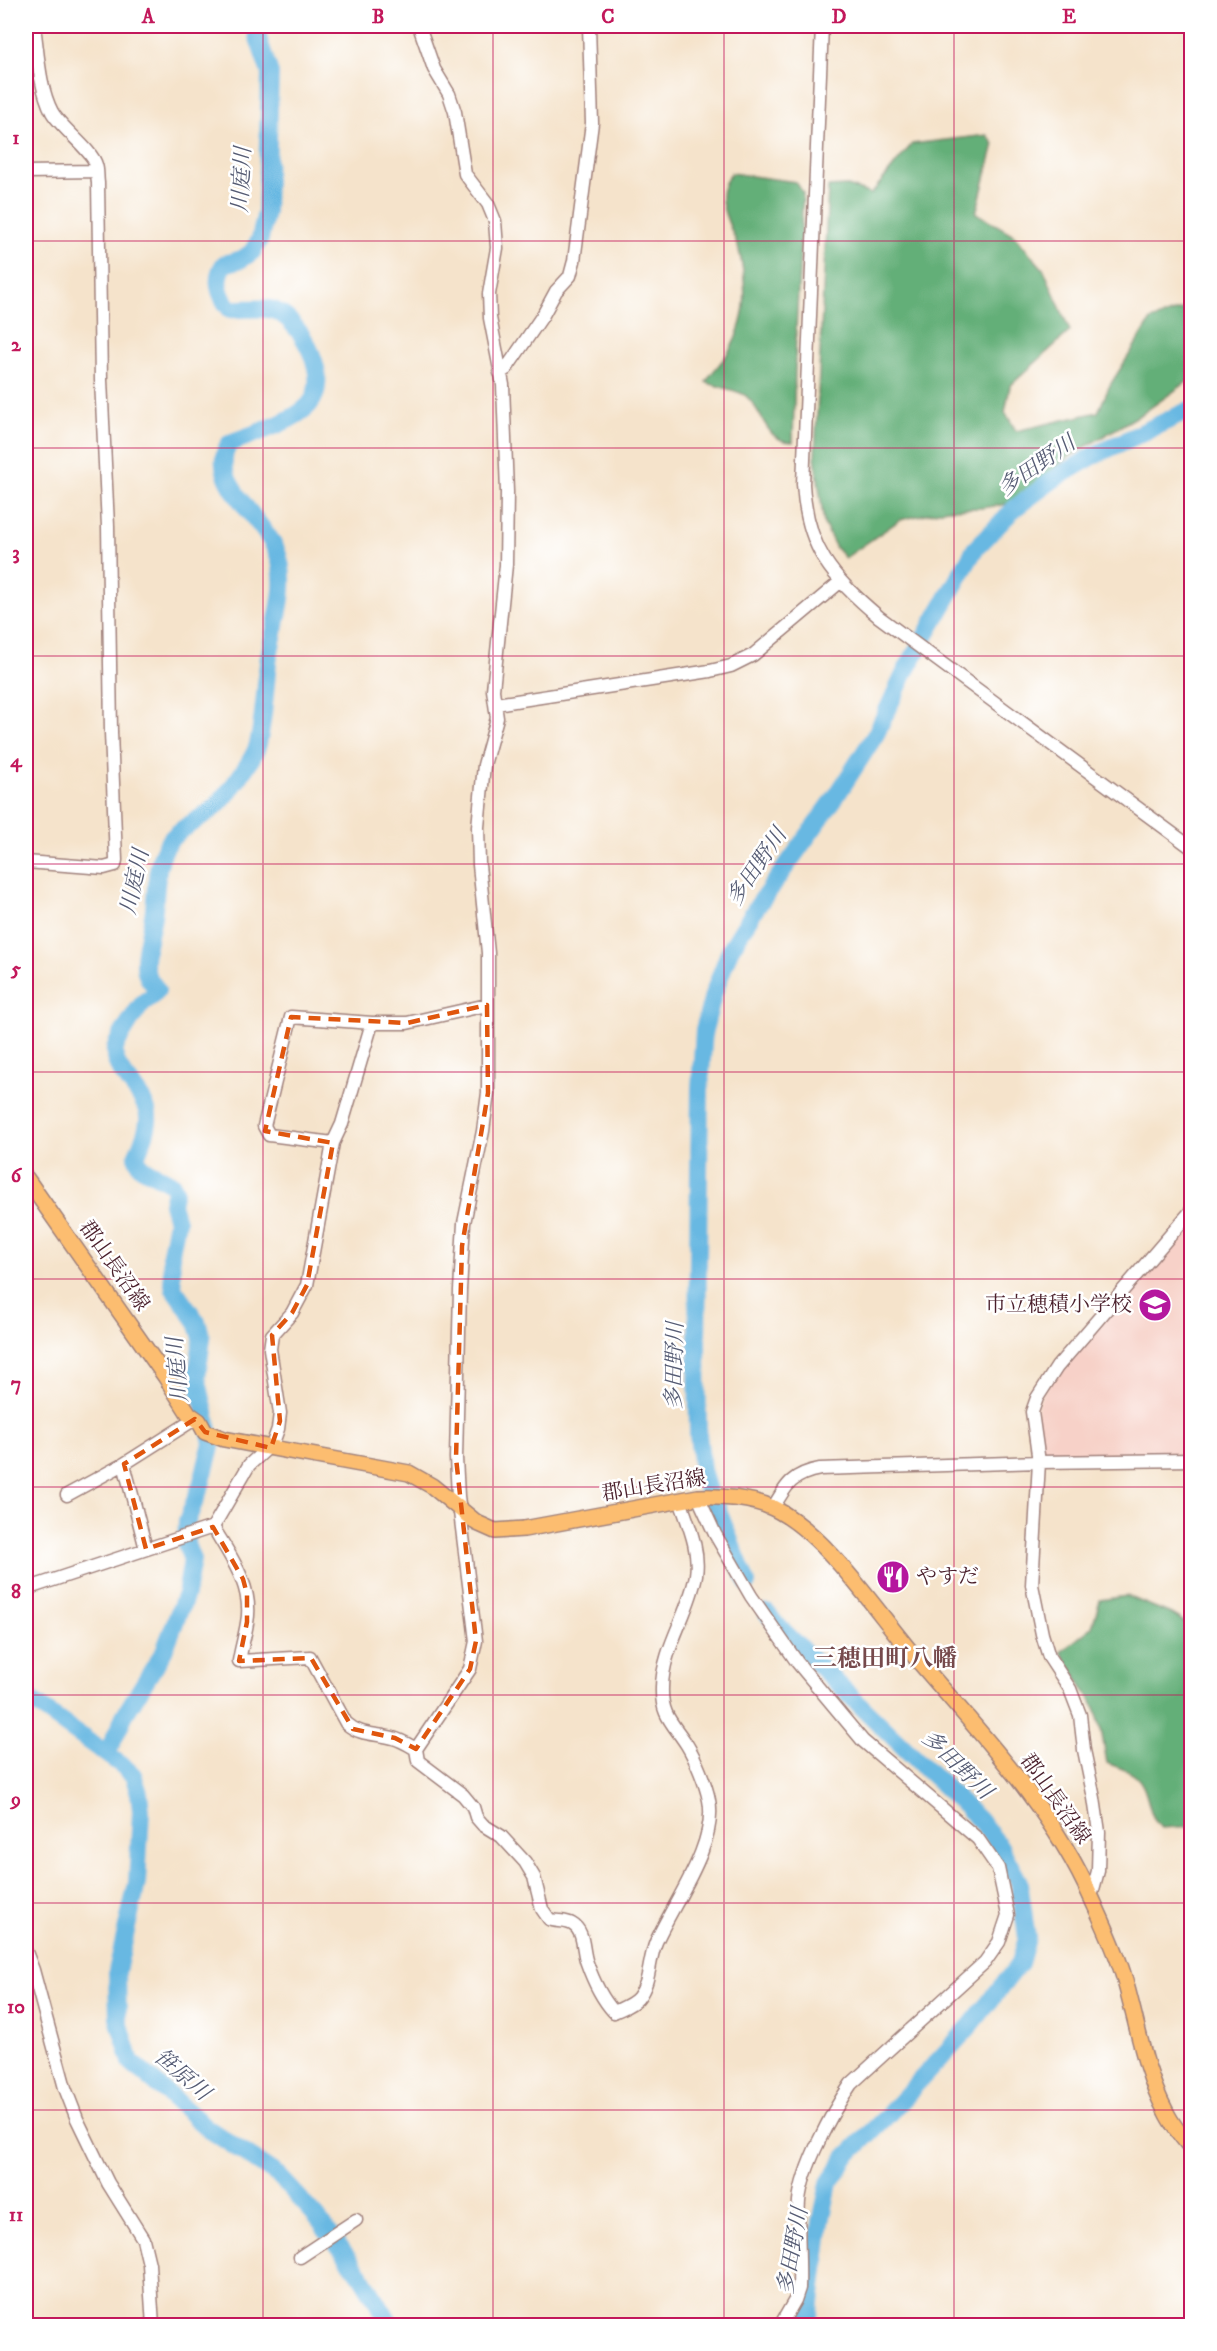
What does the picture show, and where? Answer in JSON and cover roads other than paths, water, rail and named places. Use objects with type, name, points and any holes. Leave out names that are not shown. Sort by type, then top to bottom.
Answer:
[{"type":"main road","name":"郡山長沼線","points":[[26,1178],[165,1376],[189,1414],[206,1432],[267,1448],[409,1473],[432,1486],[477,1523],[495,1531],[524,1529],[680,1500],[716,1496],[773,1508],[800,1526],[832,1555],[985,1738],[1037,1805],[1071,1856],[1091,1897],[1122,1972],[1156,2090],[1166,2113],[1191,2149]]},
{"type":"street","points":[[26,862],[104,868],[115,865],[116,860],[97,171],[92,156],[60,124],[49,106],[34,26]]},
{"type":"street","points":[[419,26],[434,69],[449,94],[455,112],[465,174],[488,204],[495,221],[497,248],[489,294],[490,318],[506,412],[507,492],[506,565],[494,670],[495,727],[484,765],[478,827],[479,865],[488,953],[488,1093],[482,1138],[467,1202],[462,1246],[456,1458],[476,1626],[474,1656],[465,1677],[416,1749],[418,1761],[463,1795],[483,1825],[501,1836],[525,1862],[534,1877],[542,1909],[549,1919],[566,1922],[576,1928],[584,1945],[586,1960],[601,1994],[614,2012],[631,2004],[647,1982],[656,1943],[693,1872],[709,1826],[709,1800],[692,1754],[664,1712],[662,1687],[670,1650],[687,1607],[696,1574],[694,1544],[680,1500]]},
{"type":"street","points":[[500,373],[506,369],[543,315],[556,291],[570,276],[574,261],[592,123],[589,26]]},
{"type":"street","points":[[822,26],[802,484],[810,531],[825,563],[840,582],[902,636],[952,670],[1191,848]]},
{"type":"street","points":[[26,172],[97,171]]},
{"type":"street","points":[[496,704],[731,666],[765,646],[840,582]]},
{"type":"street","points":[[333,1143],[269,1135],[265,1131],[264,1126],[291,1017],[372,1023],[407,1023],[488,1005]]},
{"type":"street","points":[[26,1589],[208,1528],[249,1465],[273,1443],[280,1421],[270,1349],[272,1335],[292,1313],[307,1285],[333,1143],[342,1124],[372,1023]]},
{"type":"street","points":[[1091,1897],[1098,1871],[1099,1832],[1080,1715],[1070,1689],[1049,1657],[1032,1585],[1039,1462],[1032,1412],[1044,1384],[1191,1210]]},
{"type":"street","points":[[67,1495],[197,1420]]},
{"type":"street","points":[[773,1508],[787,1484],[804,1472],[820,1469],[1191,1460]]},
{"type":"street","points":[[124,1464],[146,1549]]},
{"type":"street","points":[[698,1497],[715,1534],[751,1596],[797,1662],[863,1741],[978,1839],[998,1868],[1008,1915],[999,1942],[985,1962],[851,2084],[838,2103],[808,2169],[799,2200],[799,2288],[795,2300],[780,2325]]},
{"type":"street","points":[[208,1528],[243,1580],[247,1623],[239,1661],[310,1657],[346,1723],[353,1729],[395,1738],[416,1749]]},
{"type":"street","points":[[26,1952],[65,2088],[77,2119],[108,2183],[143,2239],[148,2264],[153,2325]]},
{"type":"street","points":[[300,2257],[356,2220]]},
{"type":"waterway","name":"川庭川","points":[[107,1754],[124,1716],[164,1651],[186,1594],[192,1560],[186,1544],[187,1521],[201,1485],[212,1443],[197,1377],[202,1338],[197,1322],[174,1289],[172,1279],[171,1253],[177,1221],[172,1204],[175,1190],[171,1183],[141,1167],[136,1157],[146,1131],[147,1112],[144,1102],[119,1067],[115,1058],[115,1049],[137,1011],[157,990],[147,975],[145,960],[157,875],[164,851],[177,833],[210,811],[226,795],[251,759],[260,734],[270,649],[282,594],[281,566],[271,540],[231,485],[225,470],[224,456],[230,443],[272,427],[302,411],[309,405],[315,394],[317,381],[316,367],[311,353],[296,328],[286,318],[276,311],[260,308],[230,309],[219,287],[219,276],[224,264],[242,259],[252,252],[260,239],[266,212],[270,73],[257,35],[261,26]]},
{"type":"waterway","name":"多田野川","points":[[747,1583],[717,1508],[710,1498],[702,1470],[698,1434],[700,1088],[704,1030],[713,995],[730,950],[754,911],[835,798],[876,734],[906,670],[975,549],[1015,508],[1054,479],[1093,456],[1192,409]]},
{"type":"waterway","name":"多田野川","points":[[767,1613],[979,1820],[999,1845],[1019,1882],[1027,1938],[1020,1963],[971,2025],[846,2157],[829,2183],[821,2222],[810,2311],[805,2326]]},
{"type":"waterway","name":"笹原川","points":[[26,1697],[123,1766],[133,1775],[139,1793],[141,1811],[137,1883],[117,1971],[118,2018],[131,2062],[207,2128],[279,2176],[316,2216],[361,2275],[392,2326]]},
{"type":"place","name":"市立穂積小学校","points":[[1155,1305]]},
{"type":"place","name":"やすだ","points":[[893,1577]]},
{"type":"district","name":"三穂田町八幡","points":[[885,1659]]}]
